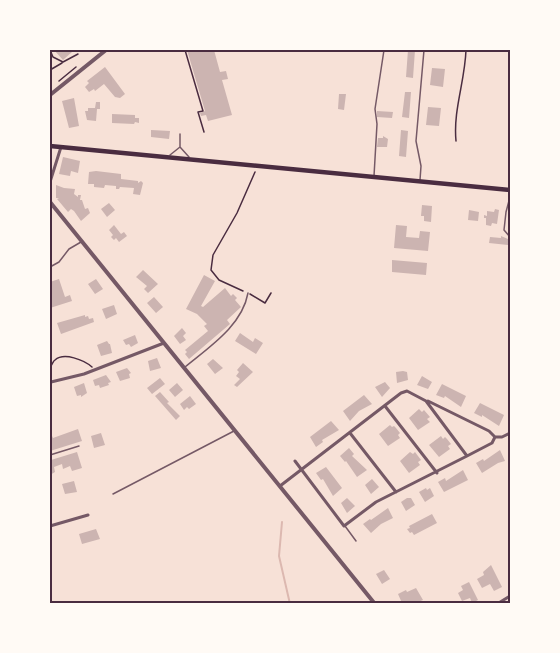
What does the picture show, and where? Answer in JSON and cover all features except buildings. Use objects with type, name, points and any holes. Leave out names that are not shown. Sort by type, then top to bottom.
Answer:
[{"type":"main road","points":[[50,146],[510,190]]},
{"type":"street","points":[[50,95],[105,50]]},
{"type":"street","points":[[50,182],[61,147]]},
{"type":"street","points":[[50,202],[375,603]]},
{"type":"street","points":[[51,382],[61,381],[164,343]]},
{"type":"street","points":[[280,486],[401,393],[407,391],[489,431],[495,437],[502,437],[510,433]]},
{"type":"street","points":[[426,401],[467,456]]},
{"type":"street","points":[[385,406],[437,473]]},
{"type":"street","points":[[350,433],[396,492]]},
{"type":"street","points":[[295,461],[344,526],[371,505],[492,443],[495,437]]},
{"type":"street","points":[[50,526],[88,515]]},
{"type":"street","points":[[496,603],[510,597]]},
{"type":"lane","points":[[374,177],[377,124],[375,109],[384,50]]},
{"type":"lane","points":[[420,181],[421,166],[416,141],[424,50]]},
{"type":"lane","points":[[180,134],[180,147],[192,159]]},
{"type":"lane","points":[[167,157],[180,147]]},
{"type":"lane","points":[[510,197],[504,230],[510,237]]},
{"type":"lane","points":[[50,267],[59,262],[69,249],[81,242]]},
{"type":"lane","points":[[184,368],[225,334],[245,306],[248,293]]},
{"type":"lane","points":[[113,494],[235,430]]},
{"type":"lane","points":[[50,455],[79,446]]},
{"type":"lane","points":[[344,526],[356,541]]},
{"type":"path","points":[[50,50],[53,57],[63,62]]},
{"type":"path","points":[[185,50],[203,111],[198,112],[204,132]]},
{"type":"path","points":[[456,141],[456,112],[464,77],[466,50]]},
{"type":"path","points":[[50,70],[78,54]]},
{"type":"path","points":[[258,166],[237,213],[213,255],[211,270],[219,280],[265,303],[271,293]]},
{"type":"path","points":[[50,369],[55,360],[63,357],[75,358],[95,369]]},
{"type":"waterway","points":[[282,522],[279,556],[290,604]]}]
